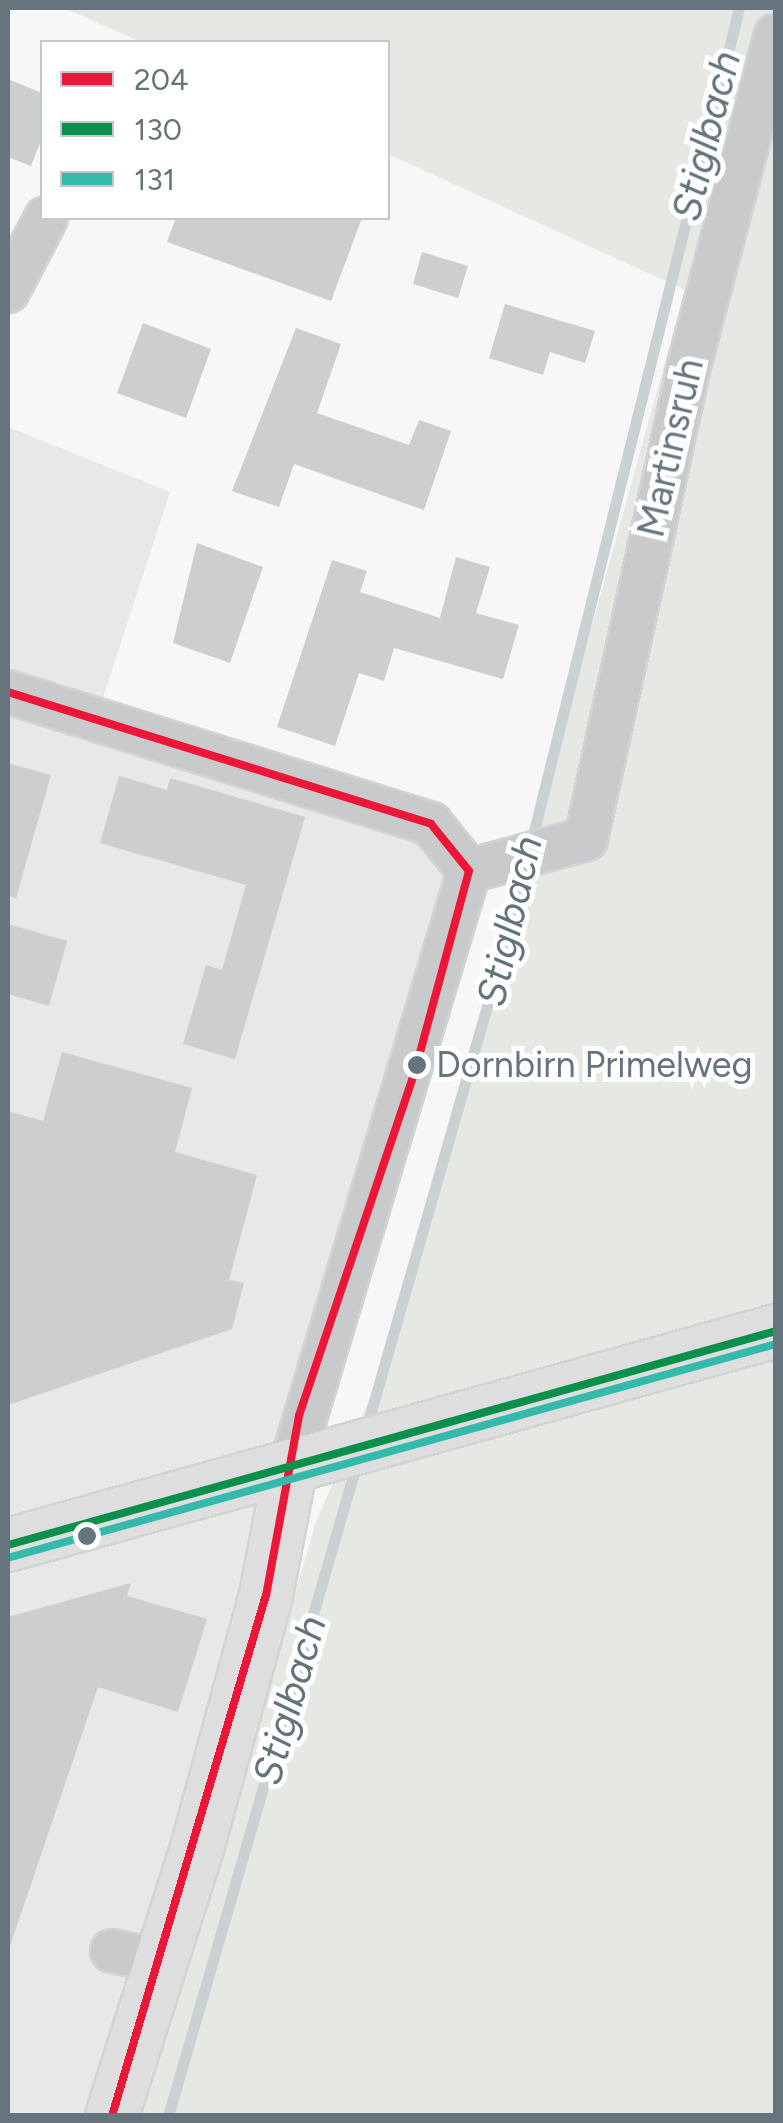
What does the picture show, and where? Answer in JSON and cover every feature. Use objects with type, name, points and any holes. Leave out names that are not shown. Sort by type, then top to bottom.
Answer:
[{"type":"main road","points":[[8,1544],[776,1330]]},
{"type":"main road","points":[[112,2116],[137,1956],[266,1596],[304,1461]]},
{"type":"street","name":"Martinsruh","points":[[484,866],[586,839],[688,370],[776,35]]},
{"type":"street","points":[[8,291],[45,220]]},
{"type":"street","points":[[8,692],[431,824],[484,866],[304,1461]]},
{"type":"shaded area","points":[[64,8],[775,8],[775,2115],[142,2115],[316,1522],[392,1347],[685,290],[390,155],[390,40],[136,40]]},
{"type":"shaded area","points":[[8,427],[170,492],[104,695],[104,738],[345,811],[452,857],[255,1593],[91,2115],[8,2115]]},
{"type":"building","points":[[8,79],[40,92],[40,143],[31,166],[8,157]]},
{"type":"building","points":[[175,220],[361,220],[331,301],[167,242]]},
{"type":"building","points":[[422,252],[468,266],[458,298],[413,284]]},
{"type":"building","points":[[505,304],[595,331],[585,363],[550,352],[543,375],[489,358]]},
{"type":"building","points":[[143,323],[211,349],[186,418],[117,393]]},
{"type":"building","points":[[296,328],[341,344],[317,413],[409,445],[419,420],[451,431],[424,510],[294,464],[279,507],[232,491]]},
{"type":"building","points":[[197,543],[263,567],[230,663],[173,643]]},
{"type":"building","points":[[456,557],[490,567],[476,613],[519,625],[503,679],[394,648],[384,681],[359,673],[335,746],[277,727],[332,560],[367,571],[360,592],[440,618]]},
{"type":"building","points":[[8,763],[51,775],[16,898],[8,896]]},
{"type":"building","points":[[119,776],[167,790],[170,778],[305,817],[235,1059],[183,1044],[206,965],[222,970],[246,885],[100,843]]},
{"type":"building","points":[[8,924],[67,941],[49,1006],[8,994]]},
{"type":"building","points":[[62,1052],[192,1088],[175,1152],[257,1175],[229,1280],[244,1283],[232,1329],[8,1405],[8,1111],[43,1121]]},
{"type":"building","points":[[131,1583],[127,1596],[207,1619],[178,1712],[98,1687],[8,1952],[8,1617]]},
{"type":"waterway","name":"Stiglbach","points":[[530,847],[739,8]]},
{"type":"waterway","name":"Stiglbach","points":[[366,1429],[527,866]]},
{"type":"waterway","name":"Stiglbach","points":[[168,2116],[357,1462]]},
{"type":"transit line","name":"204","points":[[8,692],[431,824],[469,871],[416,1068],[299,1416],[266,1595],[112,2116]]},
{"type":"transit line","name":"130","points":[[8,1545],[776,1331]]},
{"type":"transit line","name":"131","points":[[11,1557],[776,1344]]},
{"type":"place","name":"Dornbirn Primelweg","points":[[417,1065]]}]
